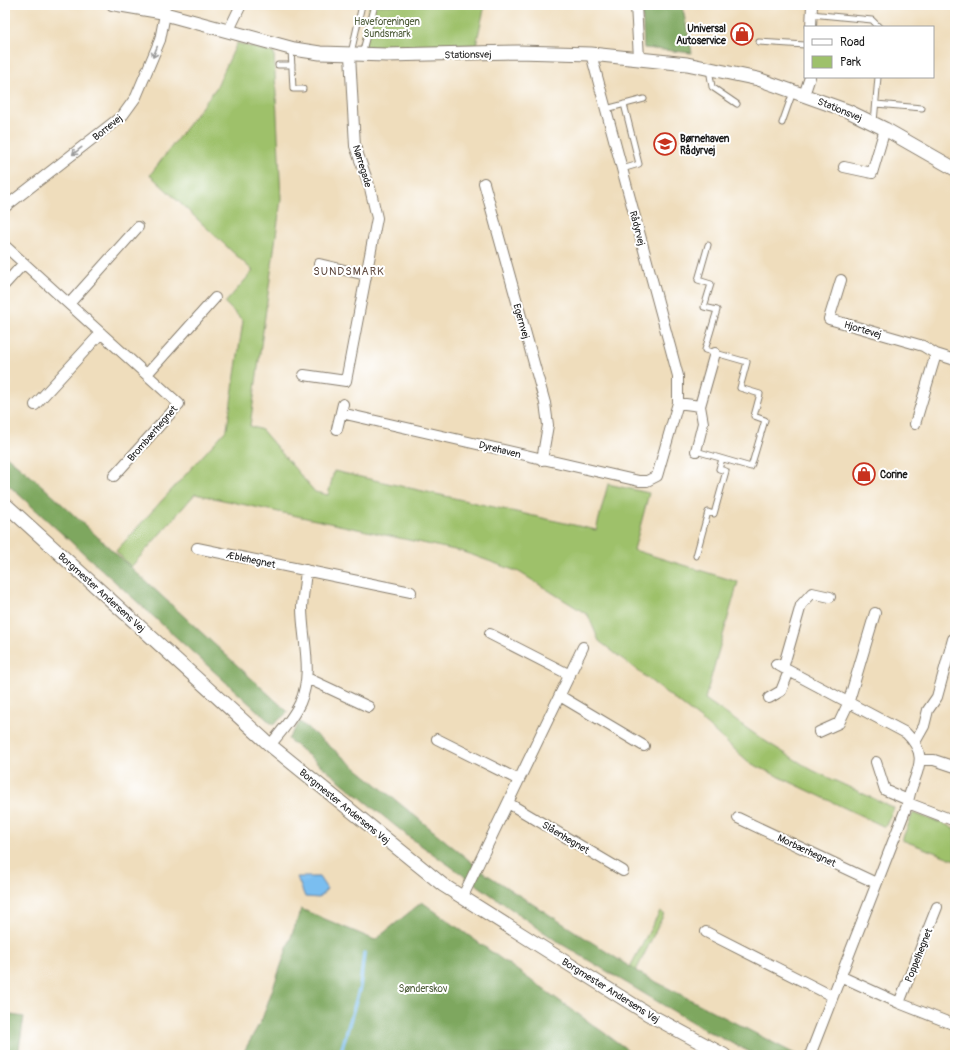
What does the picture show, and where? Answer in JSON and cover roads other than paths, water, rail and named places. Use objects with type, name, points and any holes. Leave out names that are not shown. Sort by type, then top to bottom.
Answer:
[{"type":"street","points":[[112,5],[164,10]]},
{"type":"street","points":[[228,32],[240,5]]},
{"type":"street","points":[[636,5],[639,58]]},
{"type":"street","points":[[811,26],[812,9]]},
{"type":"street","name":"Stationsvej","points":[[164,10],[228,32],[291,48],[356,55],[518,52],[591,54],[639,58],[709,68],[758,79],[848,111],[955,169]]},
{"type":"street","name":"Borrevej","points":[[5,207],[123,116],[136,98],[160,40],[164,10]]},
{"type":"street","name":"Rådyrvej","points":[[591,54],[678,376],[678,403],[657,476]]},
{"type":"street","name":"Nørregade","points":[[304,375],[346,381],[377,218],[370,188],[355,146],[356,55]]},
{"type":"street","points":[[798,93],[809,78]]},
{"type":"street","points":[[844,167],[872,173],[879,127]]},
{"type":"street","name":"Egernvej","points":[[484,183],[545,402],[548,425],[542,460]]},
{"type":"street","points":[[69,304],[138,227]]},
{"type":"street","name":"Brombærhegnet","points":[[5,246],[179,404],[114,476]]},
{"type":"street","points":[[5,284],[24,263]]},
{"type":"street","points":[[319,264],[366,275]]},
{"type":"street","name":"Hjortevej","points":[[841,280],[829,318],[923,346],[936,354],[955,360]]},
{"type":"street","points":[[147,374],[215,298]]},
{"type":"street","points":[[35,405],[101,333]]},
{"type":"street","points":[[696,451],[703,423],[700,406],[715,353]]},
{"type":"street","points":[[915,424],[936,354]]},
{"type":"street","points":[[678,403],[700,406]]},
{"type":"street","name":"Dyrehaven","points":[[337,429],[342,408],[542,460],[639,481],[647,481],[657,476]]},
{"type":"street","name":"Borgmester Andersens Vej","points":[[5,504],[270,745],[443,885],[648,1014],[724,1055]]},
{"type":"street","name":"Æblehegnet","points":[[197,548],[411,592]]},
{"type":"street","points":[[270,745],[293,716],[300,704],[307,678],[302,607],[306,570]]},
{"type":"street","points":[[769,698],[781,691],[783,667],[801,605],[812,593],[830,597]]},
{"type":"street","points":[[819,732],[840,723],[848,704],[875,614]]},
{"type":"street","points":[[490,634],[570,675]]},
{"type":"street","points":[[915,742],[924,726],[928,710],[937,697],[953,638]]},
{"type":"street","points":[[462,898],[583,647]]},
{"type":"street","points":[[783,667],[848,704],[906,734],[915,742],[920,760],[919,772],[908,802],[810,1055]]},
{"type":"street","points":[[307,678],[369,707]]},
{"type":"street","points":[[560,696],[644,746]]},
{"type":"street","points":[[437,738],[519,780]]},
{"type":"street","points":[[920,760],[934,760],[955,767]]},
{"type":"street","points":[[876,762],[885,790],[908,802],[955,821]]},
{"type":"street","name":"Slåenhegnet","points":[[508,803],[623,872]]},
{"type":"street","name":"Morbærhegnet","points":[[738,818],[876,883]]},
{"type":"street","name":"Poppelhegnet","points":[[899,1002],[937,907]]},
{"type":"street","points":[[706,932],[832,996]]},
{"type":"street","points":[[840,976],[955,1025]]},
{"type":"lane","points":[[356,55],[362,5]]},
{"type":"lane","points":[[356,55],[375,5]]},
{"type":"lane","points":[[812,9],[872,20],[878,26]]},
{"type":"lane","points":[[759,42],[804,45]]},
{"type":"lane","points":[[291,48],[293,89],[303,89]]},
{"type":"lane","points":[[278,65],[292,64]]},
{"type":"lane","points":[[709,68],[712,87],[737,104]]},
{"type":"lane","points":[[878,78],[876,104],[879,127]]},
{"type":"lane","points":[[782,123],[798,93]]},
{"type":"lane","points":[[606,109],[644,99]]},
{"type":"lane","points":[[622,169],[639,164],[624,104]]},
{"type":"lane","points":[[876,104],[922,108]]},
{"type":"lane","points":[[696,451],[751,467],[765,420],[754,416],[760,394],[740,388],[747,362],[705,350],[717,310],[704,307],[711,284],[698,280],[708,245]]},
{"type":"lane","points":[[696,556],[708,512],[714,514],[726,471],[719,469],[722,459]]},
{"type":"water","points":[[297,877],[319,877],[327,889],[319,898],[305,897]]},
{"type":"waterway","points":[[340,1055],[360,987],[364,953]]},
{"type":"place","name":"Universal Autoservice","points":[[742,34]]},
{"type":"place","name":"Børnehaven Rådyrvej","points":[[665,144]]},
{"type":"place","name":"Corine","points":[[864,474]]},
{"type":"district","name":"SUNDSMARK","points":[[349,271]]},
{"type":"park label","name":"Haveforeningen Sundsmark","points":[[387,26]]},
{"type":"park label","name":"Sønderskov","points":[[423,988]]}]
